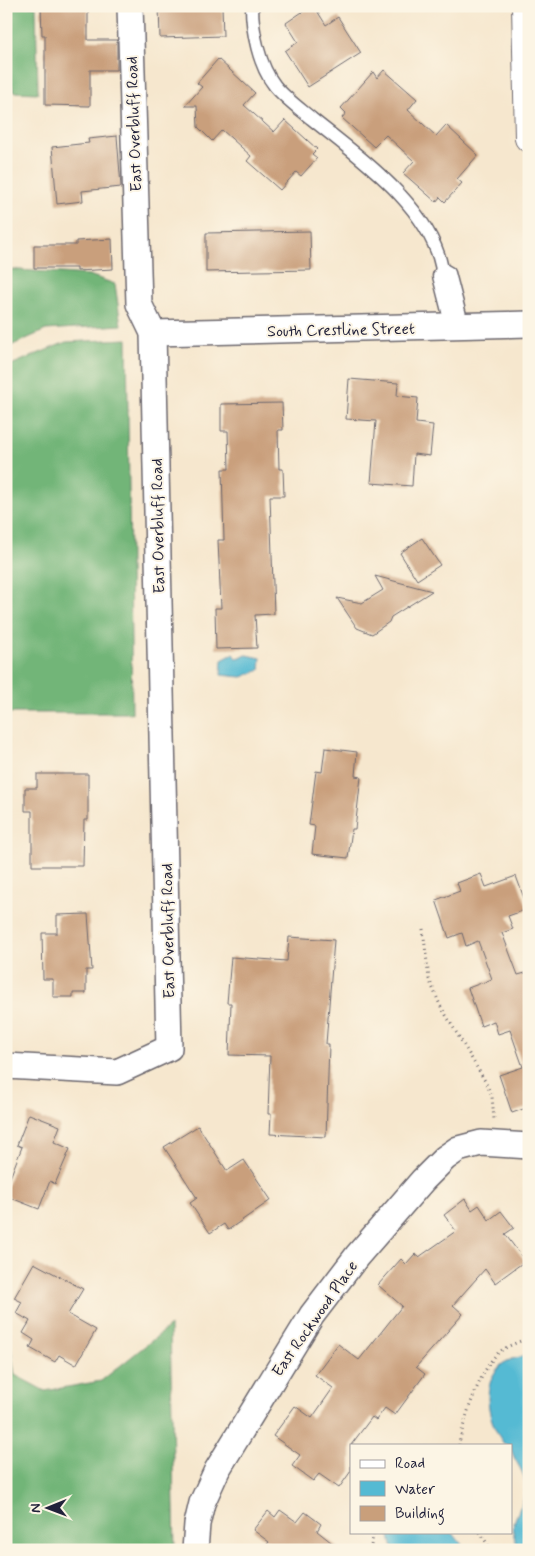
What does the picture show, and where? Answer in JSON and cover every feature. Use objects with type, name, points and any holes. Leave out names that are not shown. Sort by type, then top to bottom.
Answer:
[{"type":"street","name":"East Overbluff Road","points":[[6,1066],[117,1072],[169,1048],[153,333],[139,304],[130,6]]},
{"type":"street","points":[[526,6],[529,138]]},
{"type":"street","name":"South Crestline Street","points":[[153,333],[529,324]]},
{"type":"street","name":"East Rockwood Place","points":[[195,1550],[197,1524],[202,1503],[217,1470],[306,1324],[332,1286],[386,1222],[445,1158],[458,1149],[481,1143],[529,1146]]},
{"type":"lane","points":[[252,6],[261,56],[275,86],[358,156],[406,201],[436,246],[442,269],[439,276],[458,327]]},
{"type":"path","points":[[423,929],[429,978],[440,1005],[492,1096],[497,1144]]},
{"type":"path","points":[[459,1444],[462,1430],[486,1369],[505,1348],[529,1338]]},
{"type":"path","points":[[370,1550],[374,1534]]},
{"type":"path","points":[[481,1534],[491,1550]]},
{"type":"green space","points":[[6,6],[36,6],[38,93],[14,92],[6,67]]},
{"type":"green space","points":[[6,269],[89,275],[115,284],[121,325],[46,330],[6,348]]},
{"type":"green space","points":[[127,339],[132,713],[6,713],[6,367],[66,342]]},
{"type":"green space","points":[[6,1318],[15,1375],[45,1391],[101,1381],[170,1326],[175,1550],[6,1550]]},
{"type":"water","points":[[233,654],[237,658],[247,655],[261,658],[260,670],[242,677],[221,675],[222,660]]},
{"type":"water","points":[[529,1355],[529,1550],[520,1550],[513,1530],[514,1521],[525,1494],[525,1481],[513,1454],[512,1444],[504,1444],[499,1437],[491,1417],[488,1395],[490,1384],[500,1366]]},
{"type":"water","points":[[389,1534],[454,1534],[466,1550],[393,1550]]},
{"type":"building","points":[[41,6],[88,6],[88,40],[117,40],[117,70],[90,70],[90,106],[45,105],[45,35],[42,35]]},
{"type":"building","points":[[159,6],[222,6],[223,36],[160,38]]},
{"type":"building","points":[[311,6],[314,6],[326,25],[338,17],[361,53],[308,87],[285,51],[298,42],[286,23]]},
{"type":"building","points":[[218,59],[255,93],[244,105],[274,132],[285,120],[317,149],[312,154],[317,158],[301,176],[296,172],[280,190],[247,161],[251,156],[222,130],[212,141],[198,127],[197,106],[185,106],[202,87],[197,83]]},
{"type":"building","points":[[384,70],[417,99],[408,110],[436,136],[446,125],[478,155],[457,179],[462,183],[445,202],[440,197],[436,202],[403,173],[414,161],[386,135],[374,147],[342,118],[346,113],[341,108],[373,72],[377,78]]},
{"type":"building","points":[[117,136],[121,187],[82,191],[83,201],[57,204],[52,147],[89,143],[88,139]]},
{"type":"building","points":[[310,231],[311,270],[206,272],[206,233]]},
{"type":"building","points":[[112,239],[113,269],[77,271],[77,268],[34,268],[34,245],[76,245],[76,241]]},
{"type":"building","points":[[349,379],[398,383],[397,396],[418,398],[416,423],[433,425],[430,456],[414,454],[412,486],[371,483],[376,421],[346,419]]},
{"type":"building","points":[[282,403],[283,430],[278,430],[279,469],[283,469],[284,496],[270,496],[274,614],[255,615],[257,648],[216,649],[215,608],[221,608],[218,540],[224,540],[222,469],[229,469],[228,431],[221,431],[221,404]]},
{"type":"building","points":[[422,538],[440,565],[417,580],[400,553]]},
{"type":"building","points":[[375,576],[432,591],[391,617],[389,622],[372,634],[357,628],[337,598],[362,603],[383,590]]},
{"type":"building","points":[[325,748],[357,752],[355,776],[361,777],[355,829],[352,829],[348,858],[312,854],[315,826],[309,825],[316,771],[322,772]]},
{"type":"building","points":[[37,774],[88,774],[88,820],[84,820],[83,866],[32,866],[32,811],[25,811],[25,788],[37,788]]},
{"type":"building","points":[[481,874],[486,887],[516,876],[528,909],[508,916],[513,929],[502,933],[518,975],[529,972],[529,1107],[512,1113],[499,1075],[523,1067],[510,1030],[498,1034],[494,1021],[481,1026],[468,988],[492,979],[478,941],[466,946],[462,933],[449,938],[436,900],[460,891],[457,883]]},
{"type":"building","points":[[88,914],[92,970],[86,970],[86,993],[73,993],[73,997],[53,997],[53,979],[43,979],[42,933],[57,933],[57,915]]},
{"type":"building","points":[[289,937],[334,940],[326,1044],[329,1044],[326,1137],[270,1134],[271,1114],[268,1114],[270,1056],[229,1055],[231,1003],[227,1003],[231,957],[287,961]]},
{"type":"building","points":[[29,1114],[60,1126],[54,1142],[70,1149],[55,1184],[50,1181],[39,1209],[6,1196],[6,1188],[22,1147],[17,1145]]},
{"type":"building","points":[[198,1126],[227,1171],[244,1160],[271,1200],[228,1230],[224,1224],[210,1233],[190,1203],[197,1198],[164,1147]]},
{"type":"building","points":[[465,1199],[472,1210],[479,1205],[489,1220],[501,1211],[514,1228],[505,1234],[525,1261],[495,1283],[485,1269],[453,1305],[463,1314],[416,1367],[425,1374],[395,1415],[385,1408],[376,1420],[372,1417],[350,1444],[350,1472],[339,1488],[319,1474],[313,1481],[292,1466],[300,1455],[273,1436],[295,1406],[312,1418],[333,1388],[315,1375],[338,1344],[359,1360],[402,1306],[378,1285],[401,1259],[406,1264],[415,1254],[419,1257],[456,1231],[444,1215]]},
{"type":"building","points":[[34,1263],[83,1289],[68,1314],[96,1330],[76,1365],[59,1355],[55,1362],[30,1348],[34,1340],[23,1333],[30,1321],[16,1313],[22,1302],[14,1298]]},
{"type":"building","points":[[280,1510],[297,1522],[305,1512],[321,1524],[317,1531],[341,1550],[263,1550],[269,1542],[253,1530],[268,1511],[275,1517]]}]
